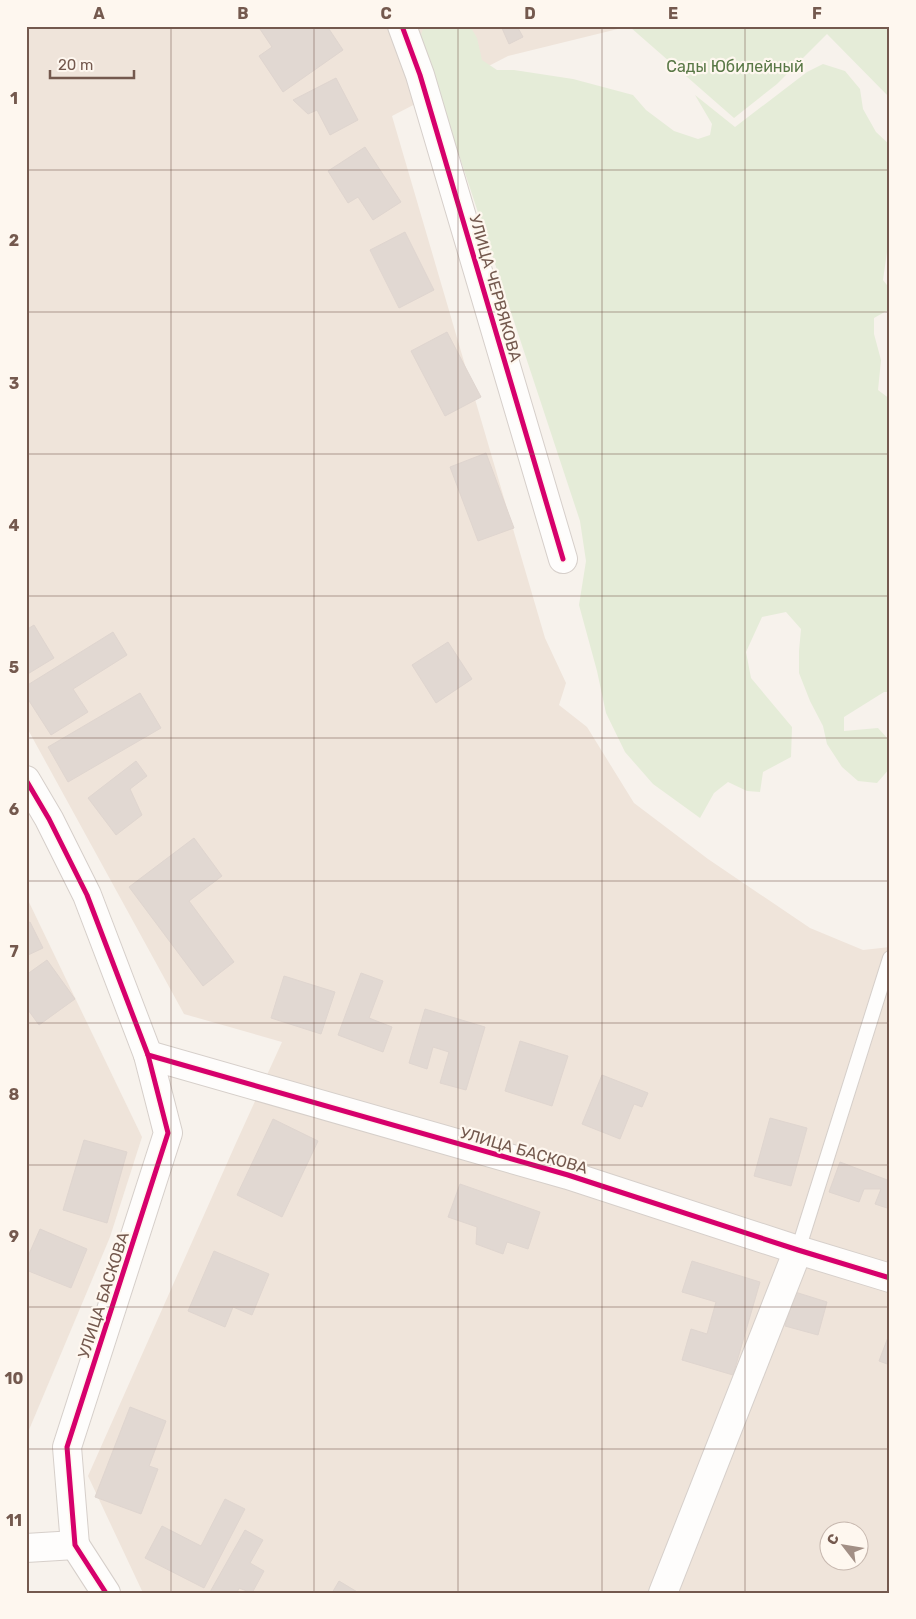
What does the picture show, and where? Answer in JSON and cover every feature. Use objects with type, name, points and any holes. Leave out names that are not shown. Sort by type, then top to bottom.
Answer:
[{"type":"street","name":"УЛИЦА ЧЕРВЯКОВА","points":[[402,26],[420,75],[563,559]]},
{"type":"street","name":"УЛИЦА БАСКОВА","points":[[26,780],[49,819],[87,895],[148,1055],[168,1133],[67,1447],[75,1545]]},
{"type":"street","name":"УЛИЦА БАСКОВА","points":[[148,1055],[568,1175],[890,1278]]},
{"type":"street","points":[[663,1593],[798,1250]]},
{"type":"street","points":[[26,1548],[75,1545],[106,1593]]},
{"type":"lane","points":[[798,1250],[890,958]]},
{"type":"shaded area","points":[[26,26],[630,26],[508,56],[392,116],[545,638],[566,683],[559,705],[587,727],[634,803],[708,859],[810,928],[863,950],[890,947],[890,1593],[143,1593],[88,1476],[282,1042],[184,1014],[26,726]]},
{"type":"shaded area","points":[[26,896],[142,1137],[110,1237],[26,1437]]},
{"type":"green space","points":[[424,26],[470,26],[477,38],[482,60],[497,70],[514,70],[573,79],[633,95],[646,110],[674,131],[698,139],[710,135],[712,124],[695,95],[735,127],[807,72],[823,64],[845,71],[860,89],[863,109],[876,132],[890,145],[890,231],[883,280],[890,289],[890,309],[874,318],[874,334],[881,360],[878,390],[890,399],[890,692],[884,692],[844,717],[844,731],[878,728],[888,739],[890,768],[877,783],[858,781],[842,767],[827,744],[823,726],[810,701],[799,673],[801,629],[786,612],[762,617],[746,652],[751,678],[792,727],[791,757],[763,772],[760,792],[747,791],[728,782],[714,793],[700,818],[653,784],[625,752],[606,713],[579,605],[586,561],[580,521],[427,58],[421,35]]},
{"type":"green space","name":"Сады Юбилейный","points":[[630,26],[890,26],[890,98],[827,34],[777,84],[734,118]]},
{"type":"building","points":[[258,26],[327,26],[343,50],[283,92],[259,56],[272,47]]},
{"type":"building","points":[[501,26],[517,26],[523,37],[509,44]]},
{"type":"building","points":[[336,78],[358,120],[330,135],[317,110],[308,114],[293,100]]},
{"type":"building","points":[[365,147],[401,202],[373,220],[358,197],[348,203],[328,171]]},
{"type":"building","points":[[405,232],[434,290],[399,308],[370,250]]},
{"type":"building","points":[[447,332],[481,397],[445,416],[411,351]]},
{"type":"building","points":[[486,453],[514,528],[478,541],[450,467]]},
{"type":"building","points":[[34,625],[54,658],[26,675],[26,630]]},
{"type":"building","points":[[113,632],[127,655],[73,689],[88,712],[51,735],[26,696],[26,686]]},
{"type":"building","points":[[448,642],[472,679],[436,703],[412,665]]},
{"type":"building","points":[[140,693],[161,728],[68,782],[48,747]]},
{"type":"building","points":[[136,761],[147,776],[130,789],[142,815],[116,835],[88,798]]},
{"type":"building","points":[[194,838],[222,876],[189,901],[234,962],[203,986],[129,887]]},
{"type":"building","points":[[30,922],[43,948],[26,956],[26,924]]},
{"type":"building","points":[[47,960],[75,999],[39,1025],[26,1007],[26,975]]},
{"type":"building","points":[[361,973],[383,981],[369,1018],[392,1027],[383,1052],[338,1035]]},
{"type":"building","points":[[284,976],[335,992],[321,1034],[271,1018]]},
{"type":"building","points":[[425,1009],[485,1027],[466,1090],[440,1083],[449,1052],[433,1047],[427,1069],[409,1063]]},
{"type":"building","points":[[520,1041],[568,1056],[552,1106],[505,1091]]},
{"type":"building","points":[[602,1075],[648,1093],[642,1107],[634,1104],[620,1139],[582,1124]]},
{"type":"building","points":[[770,1118],[807,1128],[791,1186],[754,1176]]},
{"type":"building","points":[[273,1119],[318,1141],[282,1217],[237,1195]]},
{"type":"building","points":[[84,1140],[127,1152],[107,1223],[63,1210]]},
{"type":"building","points":[[840,1162],[890,1181],[890,1209],[875,1204],[881,1189],[864,1189],[859,1202],[829,1192]]},
{"type":"building","points":[[460,1184],[540,1212],[528,1249],[507,1242],[503,1254],[476,1244],[477,1227],[448,1217]]},
{"type":"building","points":[[40,1229],[87,1249],[71,1288],[26,1270],[26,1261]]},
{"type":"building","points":[[214,1251],[269,1274],[252,1315],[233,1307],[225,1327],[188,1311]]},
{"type":"building","points":[[692,1261],[760,1282],[733,1375],[682,1360],[691,1329],[707,1334],[716,1302],[682,1292]]},
{"type":"building","points":[[795,1292],[827,1302],[818,1335],[785,1326]]},
{"type":"building","points":[[890,1332],[890,1365],[879,1361]]},
{"type":"building","points":[[130,1407],[166,1421],[149,1466],[158,1469],[141,1514],[95,1497]]},
{"type":"building","points":[[225,1499],[245,1509],[204,1588],[145,1558],[162,1526],[201,1546]]},
{"type":"building","points":[[245,1530],[263,1540],[250,1563],[264,1571],[252,1593],[239,1588],[237,1593],[210,1592]]},
{"type":"building","points":[[339,1581],[359,1593],[332,1593]]},
{"type":"cycle path","points":[[402,26],[420,75],[563,559]]},
{"type":"cycle path","points":[[26,780],[49,819],[87,895],[148,1055],[168,1133],[67,1447],[75,1545],[106,1593]]},
{"type":"cycle path","points":[[148,1055],[568,1175],[890,1278]]}]
